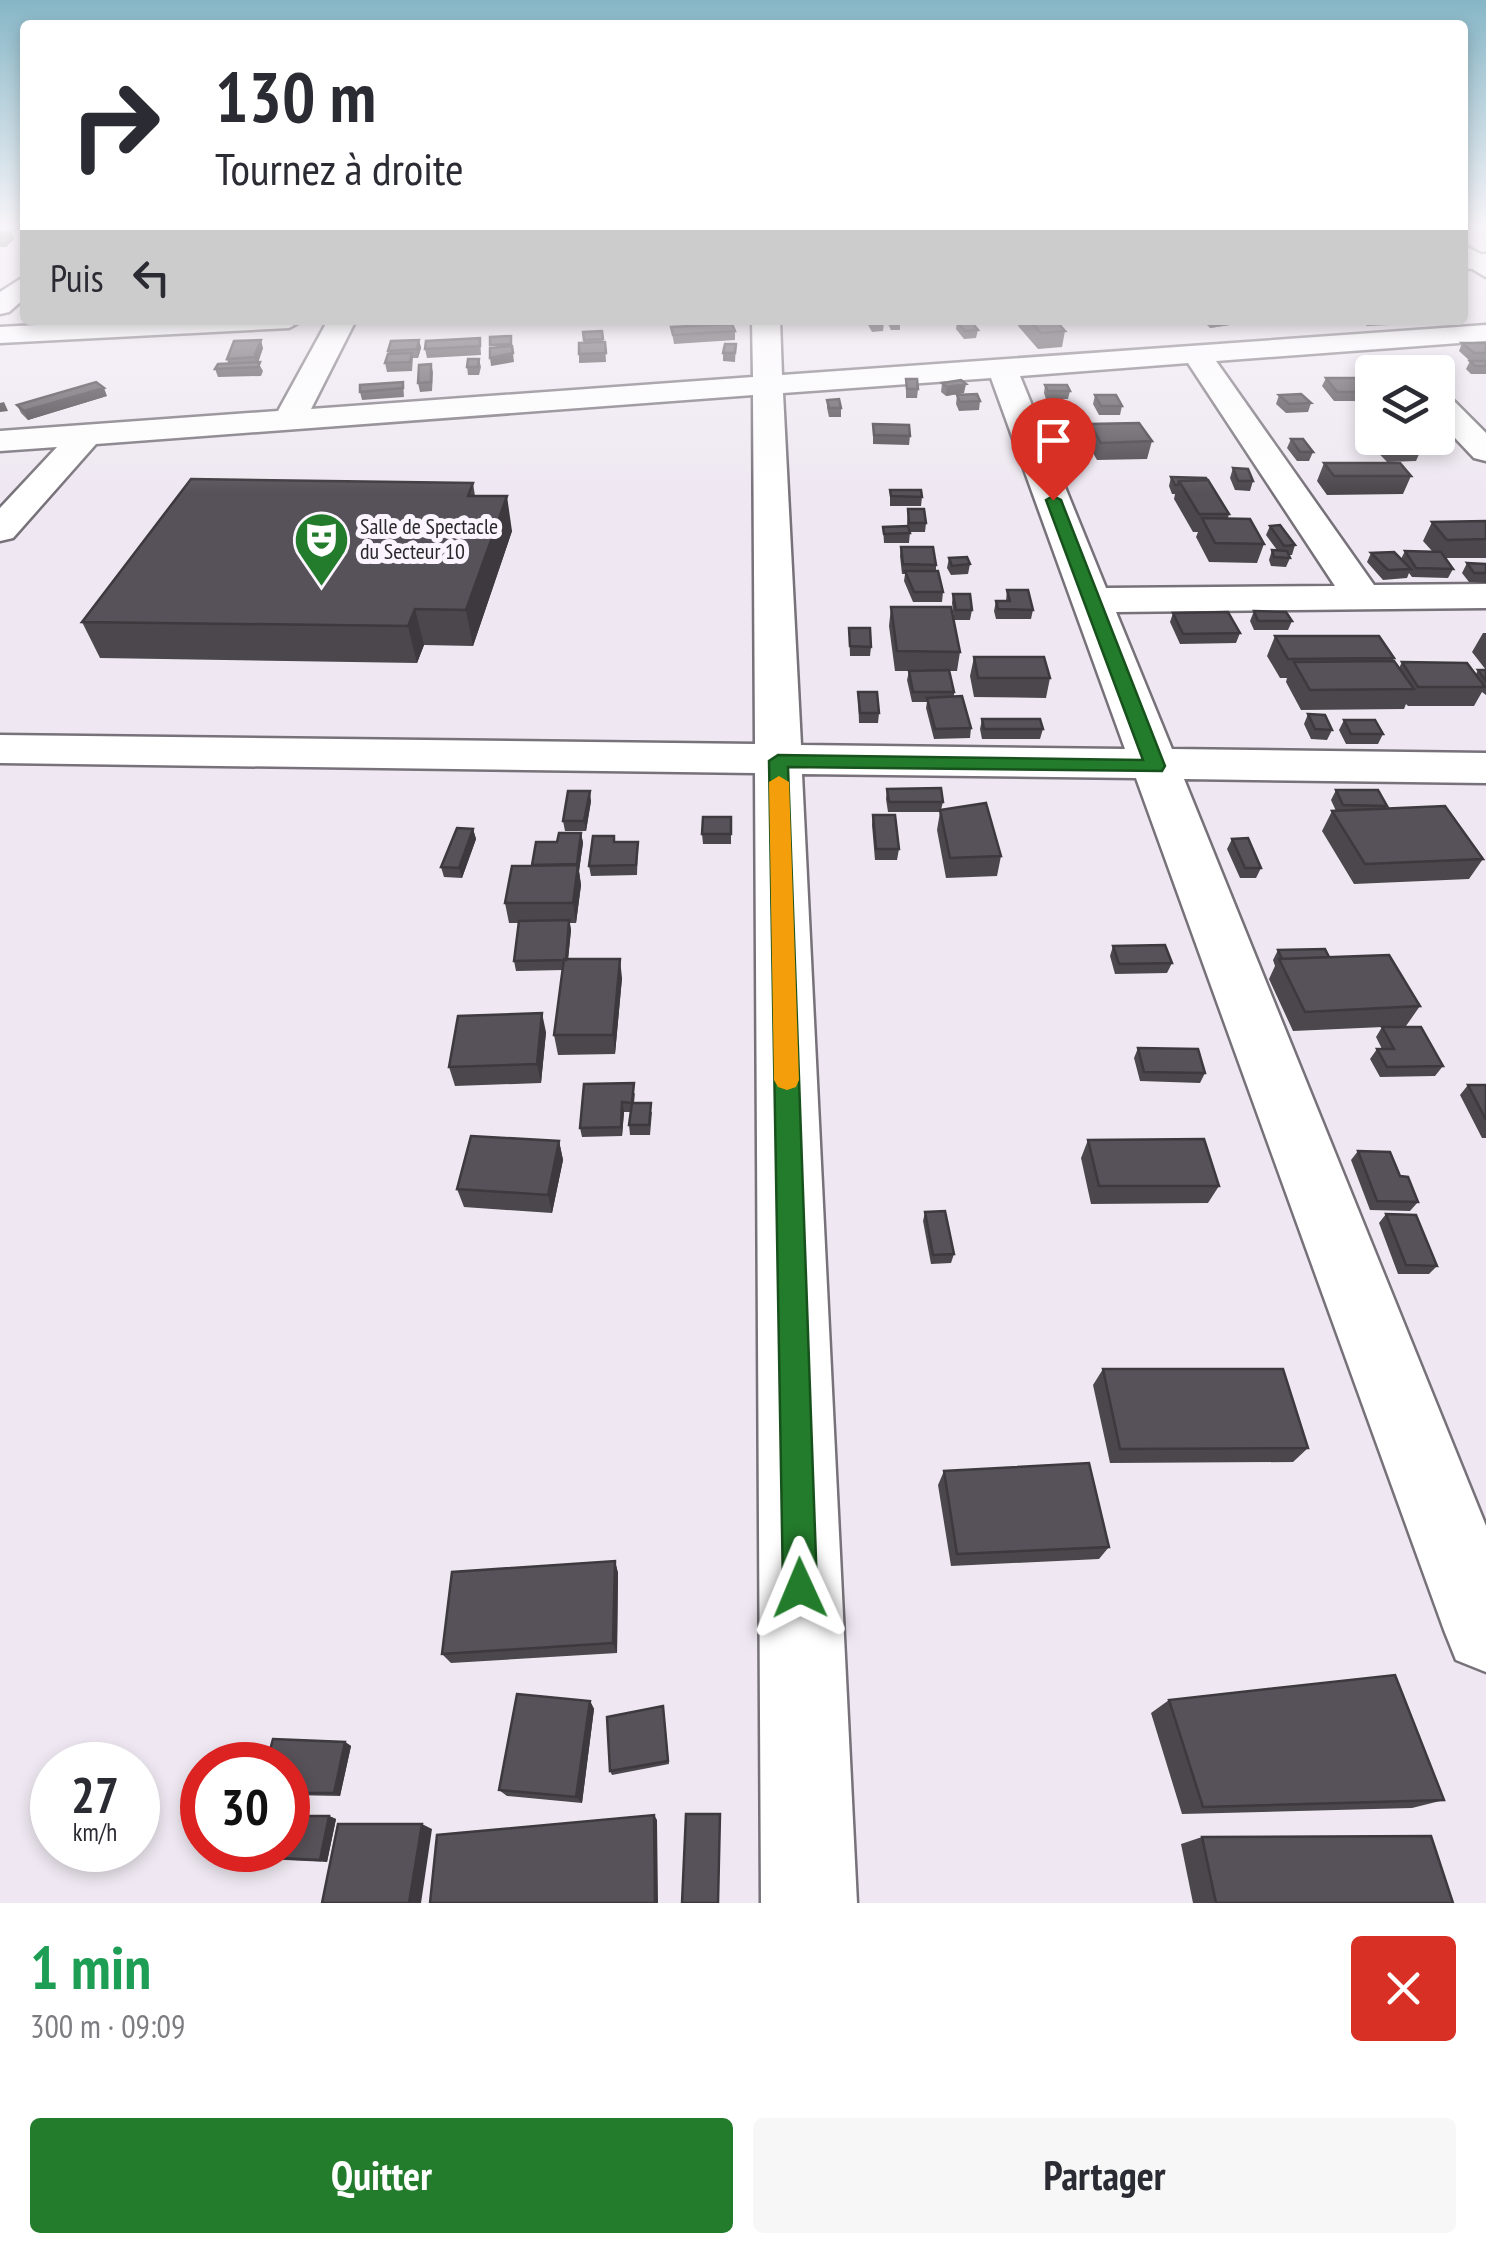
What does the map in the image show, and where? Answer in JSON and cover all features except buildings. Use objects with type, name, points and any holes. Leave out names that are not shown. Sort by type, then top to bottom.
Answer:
[{"type":"street","points":[[0,334],[185,325]]},
{"type":"street","points":[[290,419],[339,325]]},
{"type":"street","points":[[766,325],[809,1903]]},
{"type":"street","points":[[0,441],[1486,333]]},
{"type":"street","points":[[1375,341],[1389,355]]},
{"type":"street","points":[[1196,353],[1363,598]]},
{"type":"street","points":[[1002,367],[1486,1630]]},
{"type":"street","points":[[1455,420],[1486,452]]},
{"type":"street","points":[[0,530],[86,435]]},
{"type":"street","points":[[1092,600],[1486,596]]},
{"type":"street","points":[[0,749],[1155,766],[1477,780]]},
{"type":"slow traffic","points":[[779,782],[787,1080]]},
{"type":"place","name":"Salle de Spectacle du Secteur 10","points":[[321,588]]},
{"type":"route","points":[[800,1588],[778,761],[1155,766],[1053,500]]}]
